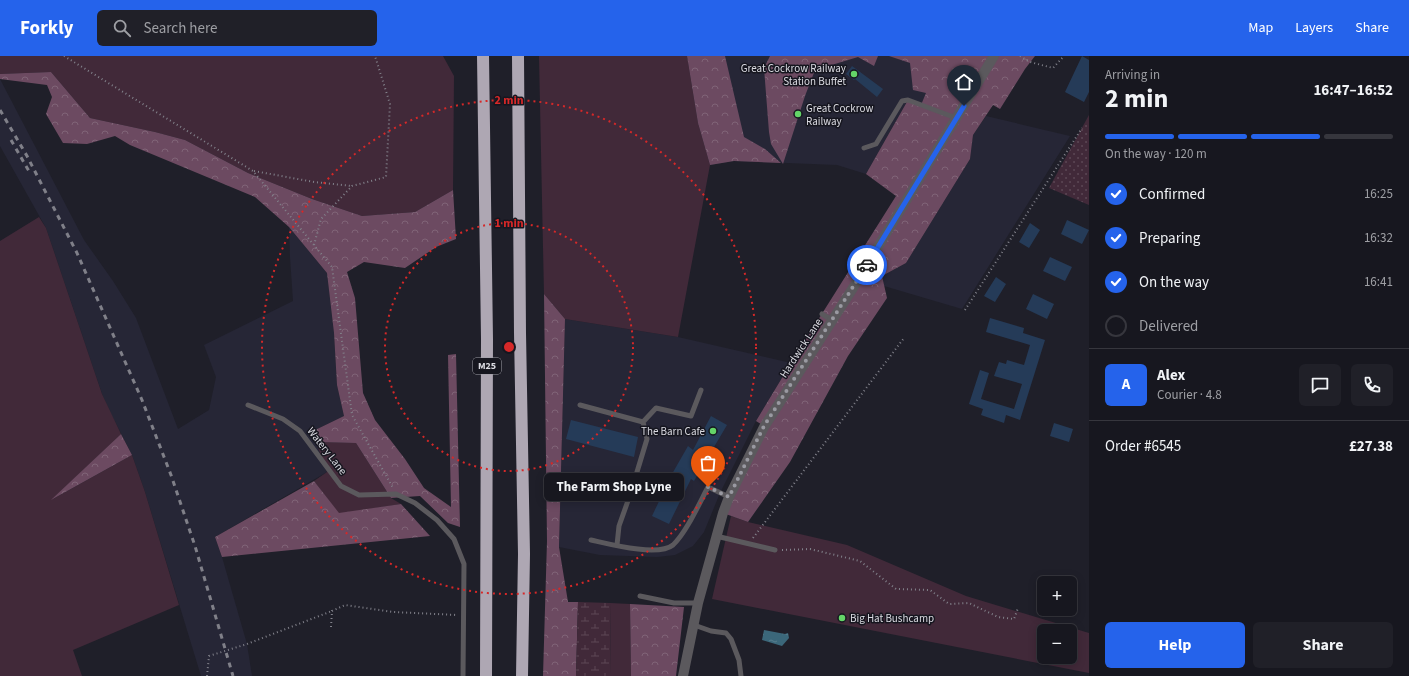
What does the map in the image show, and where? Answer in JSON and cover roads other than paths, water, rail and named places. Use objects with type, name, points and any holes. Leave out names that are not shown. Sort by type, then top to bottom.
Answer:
[{"type":"highway","name":"M25","points":[[483,56],[487,339],[486,676]]},
{"type":"highway","points":[[518,56],[520,333],[524,554],[522,676]]},
{"type":"street","name":"Hardwick Lane","points":[[683,676],[698,603],[716,536],[729,497],[764,426],[832,320],[994,56]]},
{"type":"lane","points":[[864,148],[876,144],[902,101],[908,100],[956,118]]},
{"type":"lane","points":[[822,314],[832,320]]},
{"type":"lane","points":[[643,422],[656,408],[691,416],[701,390]]},
{"type":"lane","points":[[580,405],[643,422]]},
{"type":"lane","name":"Watery Lane","points":[[248,406],[283,419],[300,431],[341,486],[359,495],[396,494],[415,502],[437,520],[454,539],[464,564],[463,676]]},
{"type":"lane","points":[[617,545],[618,526],[630,494],[647,439],[643,422]]},
{"type":"lane","points":[[591,540],[640,550],[662,549],[672,546],[682,534],[708,487],[729,497]]},
{"type":"lane","points":[[716,536],[775,550]]},
{"type":"lane","points":[[640,596],[674,603],[698,603]]},
{"type":"lane","points":[[694,625],[711,631],[726,633],[731,639],[739,660],[741,676]]},
{"type":"water","points":[[764,630],[785,634],[788,633],[789,638],[782,646],[762,640]]},
{"type":"railway","points":[[0,110],[27,156],[77,253],[142,400],[171,475],[195,546],[233,676]]},
{"type":"railway","points":[[11,140],[30,173]]},
{"type":"place","name":"Great Cockrow Railway Station Buffet","points":[[854,74]]},
{"type":"place","name":"Great Cockrow Railway","points":[[798,114]]},
{"type":"place","name":"The Barn Cafe","points":[[713,431]]},
{"type":"place","name":"The Farm Shop Lyne","points":[[708,487]]},
{"type":"place","name":"Big Hat Bushcamp","points":[[842,618]]}]
